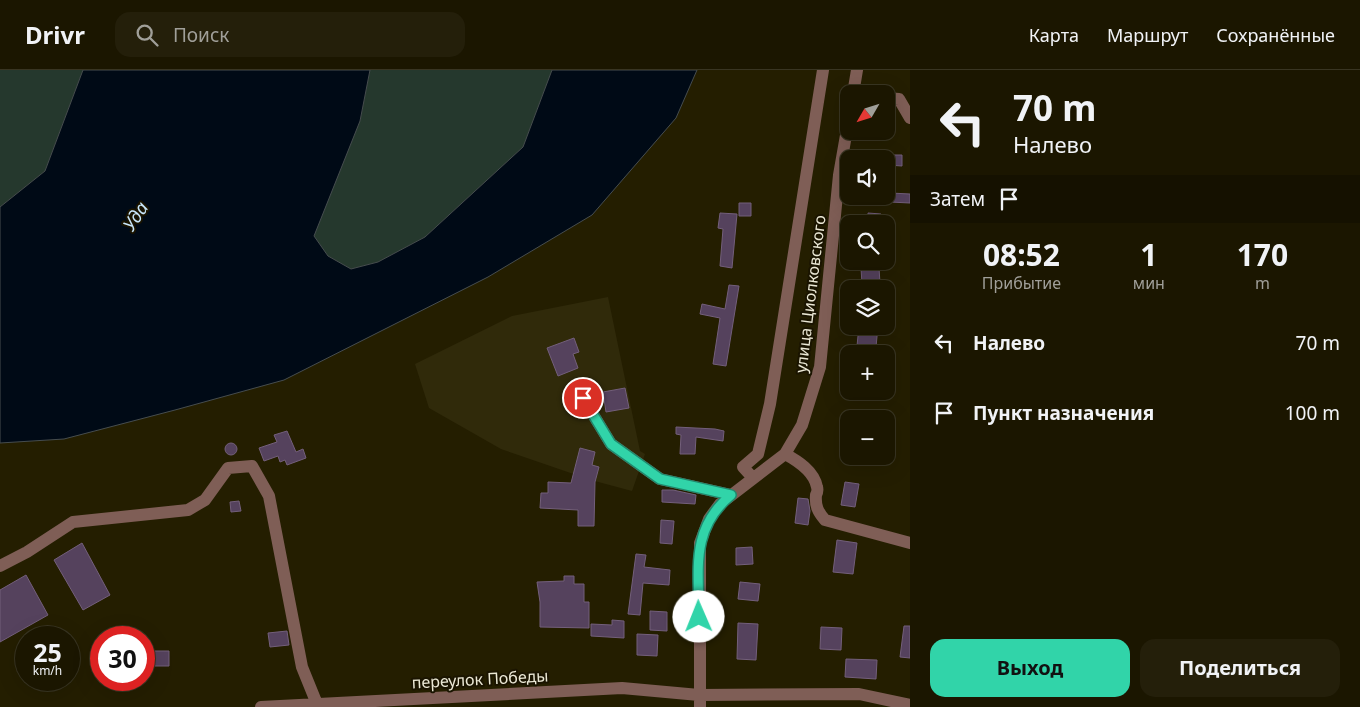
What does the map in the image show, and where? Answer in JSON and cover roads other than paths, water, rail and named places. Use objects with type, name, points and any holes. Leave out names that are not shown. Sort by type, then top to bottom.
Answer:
[{"type":"street","points":[[753,478],[743,467],[758,454],[770,404],[823,70]]},
{"type":"street","points":[[854,85],[857,70]]},
{"type":"street","points":[[895,98],[899,98],[910,118]]},
{"type":"street","name":"улица Циолковского","points":[[700,701],[700,543],[709,519],[720,504],[785,454],[802,426],[820,367],[839,175],[845,140]]},
{"type":"street","points":[[583,398],[611,444],[660,479],[731,495]]},
{"type":"street","points":[[785,454],[798,461],[810,473],[818,488],[816,498],[817,512],[825,520],[910,543]]},
{"type":"street","points":[[0,566],[27,552],[73,522],[188,510],[205,500],[228,468],[252,466],[269,496],[302,667],[317,704]]},
{"type":"street","name":"переулок Победы","points":[[261,707],[317,704],[466,702],[622,688],[700,701],[859,694],[910,705]]},
{"type":"street","points":[[859,694],[860,707]]},
{"type":"water","name":"Уда","points":[[83,70],[370,70],[360,121],[314,236],[328,256],[351,269],[378,262],[425,237],[523,147],[552,70],[697,70],[676,118],[592,215],[488,277],[284,380],[64,439],[0,443],[0,207],[45,171]]}]
